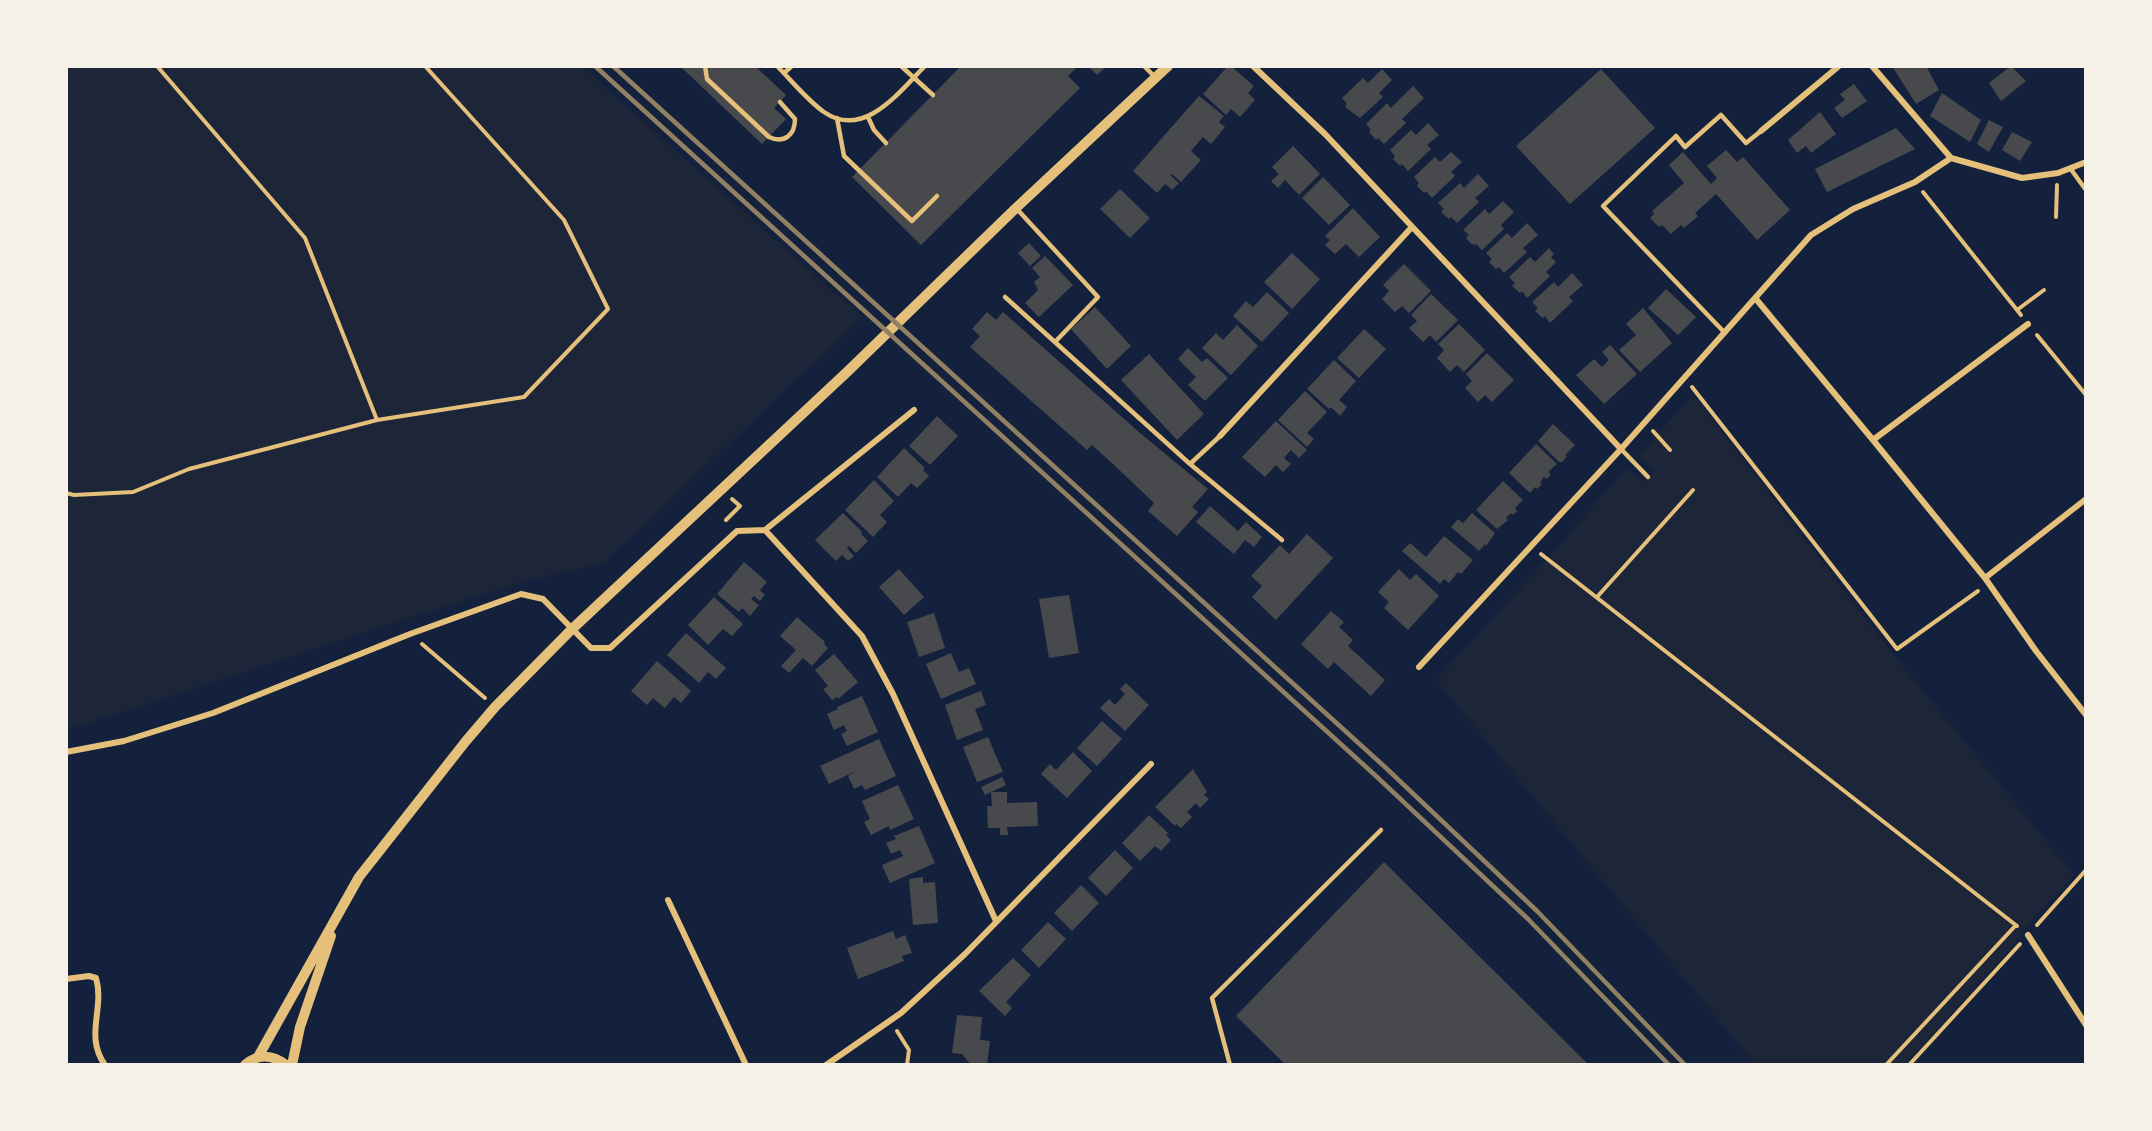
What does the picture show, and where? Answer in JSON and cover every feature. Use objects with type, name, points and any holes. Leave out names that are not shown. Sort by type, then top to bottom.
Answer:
[{"type":"street","points":[[258,1057],[359,877],[495,707],[571,630],[846,373],[1016,208],[1168,66]]},
{"type":"street","points":[[1253,66],[1325,134],[1411,228],[1621,448]]},
{"type":"street","points":[[1761,131],[1839,66]]},
{"type":"street","points":[[1872,66],[1951,158],[2022,178],[2058,173],[2086,162]]},
{"type":"street","points":[[1419,667],[1685,378],[1811,235],[1853,209],[1915,182],[1951,158]]},
{"type":"street","points":[[1220,436],[1411,228]]},
{"type":"street","points":[[1756,299],[1874,440],[1986,581],[2086,715]]},
{"type":"street","points":[[1874,440],[2028,324]]},
{"type":"street","points":[[66,752],[124,741],[213,713],[410,634],[522,594],[543,599],[591,648],[610,648],[737,531],[765,530],[914,410]]},
{"type":"street","points":[[1986,581],[2086,499]]},
{"type":"street","points":[[765,530],[862,636],[892,694],[996,921]]},
{"type":"street","points":[[826,1065],[901,1013],[965,954],[1151,764]]},
{"type":"street","points":[[668,900],[746,1065]]},
{"type":"street","points":[[292,1065],[300,1027],[340,910]]},
{"type":"street","points":[[2028,935],[2086,1025]]},
{"type":"street","points":[[66,979],[89,976],[96,978],[100,991],[94,1043],[105,1065]]},
{"type":"street","points":[[245,1065],[258,1057],[270,1056],[286,1065]]},
{"type":"lane","points":[[705,66],[707,79],[776,141],[785,139],[795,127],[795,119],[780,102]]},
{"type":"lane","points":[[777,66],[824,112],[837,118],[868,117],[885,107],[925,66]]},
{"type":"lane","points":[[784,73],[792,66]]},
{"type":"lane","points":[[902,66],[933,95]]},
{"type":"lane","points":[[1144,66],[1155,77]]},
{"type":"lane","points":[[1725,333],[1603,206],[1676,136],[1685,147],[1722,115],[1746,143],[1761,131]]},
{"type":"lane","points":[[868,117],[874,130],[886,143]]},
{"type":"lane","points":[[837,118],[844,156],[912,221],[937,196]]},
{"type":"lane","points":[[2070,168],[2086,190]]},
{"type":"lane","points":[[1016,208],[1098,297],[1055,342]]},
{"type":"lane","points":[[1005,297],[1190,464],[1282,540]]},
{"type":"lane","points":[[1190,464],[1220,436]]},
{"type":"lane","points":[[1621,448],[1648,477]]},
{"type":"lane","points":[[1230,1065],[1212,998],[1381,830]]},
{"type":"path","points":[[157,66],[305,238],[376,420]]},
{"type":"path","points":[[66,494],[133,492],[189,469],[376,420],[524,397],[608,309],[564,220],[425,66]]},
{"type":"path","points":[[2056,218],[2058,173]]},
{"type":"path","points":[[1915,182],[2086,394]]},
{"type":"path","points":[[2017,310],[2044,290]]},
{"type":"path","points":[[1685,378],[1897,650],[1986,581]]},
{"type":"path","points":[[1645,422],[1670,450]]},
{"type":"path","points":[[722,490],[740,506],[725,520],[737,531]]},
{"type":"path","points":[[1597,597],[1693,490]]},
{"type":"path","points":[[1531,546],[2028,935]]},
{"type":"path","points":[[410,634],[495,707]]},
{"type":"path","points":[[1909,1065],[2086,870]]},
{"type":"path","points":[[1886,1065],[2016,925]]},
{"type":"path","points":[[891,1020],[909,1050],[907,1065]]},
{"type":"shaded area","points":[[66,66],[581,66],[862,317],[605,562],[517,583],[66,730]]},
{"type":"shaded area","points":[[1693,395],[1896,658],[2074,875],[1905,1065],[1756,1065],[1436,680],[1552,554],[1627,467],[1643,482],[1654,471],[1638,456]]},
{"type":"building","points":[[680,66],[755,66],[786,95],[774,108],[786,119],[762,144]]},
{"type":"building","points":[[961,66],[1078,66],[1068,76],[1080,88],[921,245],[852,177]]},
{"type":"building","points":[[1088,66],[1107,66],[1097,75]]},
{"type":"building","points":[[1228,66],[1231,66],[1254,86],[1248,93],[1255,100],[1240,117],[1231,109],[1226,115],[1203,94]]},
{"type":"building","points":[[1892,66],[1926,66],[1939,90],[1916,104]]},
{"type":"building","points":[[2011,66],[2026,81],[2001,101],[1989,83]]},
{"type":"building","points":[[1382,69],[1392,80],[1379,93],[1383,97],[1360,118],[1345,107],[1347,104],[1342,98],[1363,78],[1368,83]]},
{"type":"building","points":[[1601,69],[1655,128],[1570,204],[1516,146]]},
{"type":"building","points":[[1854,84],[1867,101],[1842,118],[1834,108],[1845,100],[1840,94]]},
{"type":"building","points":[[1413,86],[1424,98],[1402,119],[1406,123],[1384,144],[1378,138],[1376,140],[1366,124],[1387,103],[1391,108]]},
{"type":"building","points":[[1942,93],[1981,120],[1970,142],[1930,116]]},
{"type":"building","points":[[1199,96],[1224,116],[1219,122],[1225,127],[1211,144],[1203,137],[1191,151],[1201,160],[1181,182],[1172,174],[1171,176],[1179,183],[1172,190],[1165,184],[1157,193],[1133,171]]},
{"type":"building","points":[[1820,112],[1836,134],[1811,153],[1806,146],[1797,153],[1788,140]]},
{"type":"building","points":[[1989,120],[2003,127],[1989,152],[1977,144]]},
{"type":"building","points":[[1428,123],[1439,135],[1427,145],[1431,149],[1408,171],[1393,159],[1395,156],[1390,150],[1411,130],[1416,135]]},
{"type":"building","points":[[1896,128],[1915,149],[1827,192],[1815,169]]},
{"type":"building","points":[[2012,132],[2032,142],[2020,161],[2002,150]]},
{"type":"building","points":[[1293,146],[1320,174],[1299,195],[1285,180],[1278,188],[1271,181],[1279,174],[1272,167]]},
{"type":"building","points":[[1726,150],[1737,162],[1743,157],[1790,210],[1757,240],[1716,194],[1695,213],[1698,216],[1684,228],[1681,225],[1671,234],[1662,225],[1659,227],[1650,218],[1654,214],[1652,211],[1684,183],[1669,165],[1683,152],[1711,184],[1717,178],[1707,166]]},
{"type":"building","points":[[1451,152],[1462,162],[1451,172],[1455,176],[1432,198],[1417,186],[1419,183],[1414,177],[1435,157],[1440,162]]},
{"type":"building","points":[[1478,174],[1489,186],[1475,198],[1479,202],[1457,223],[1451,217],[1449,219],[1441,212],[1444,209],[1438,203],[1460,183],[1464,188]]},
{"type":"building","points":[[1323,177],[1350,205],[1329,225],[1302,198]]},
{"type":"building","points":[[1120,189],[1150,218],[1130,238],[1100,209]]},
{"type":"building","points":[[1503,201],[1514,212],[1501,225],[1504,229],[1482,250],[1476,244],[1470,243],[1466,238],[1469,235],[1463,230],[1485,209],[1489,214]]},
{"type":"building","points":[[1353,208],[1380,237],[1359,257],[1346,244],[1335,254],[1325,245],[1330,240],[1325,236]]},
{"type":"building","points":[[1527,223],[1538,235],[1523,248],[1527,252],[1504,273],[1499,267],[1496,269],[1489,262],[1492,259],[1486,253],[1507,233],[1512,238]]},
{"type":"building","points":[[1029,243],[1041,256],[1030,266],[1018,253]]},
{"type":"building","points":[[1549,248],[1554,254],[1551,257],[1556,262],[1546,272],[1550,276],[1527,298],[1522,291],[1520,293],[1512,286],[1515,283],[1509,277],[1530,257],[1535,262]]},
{"type":"building","points":[[1292,253],[1320,279],[1292,309],[1264,282]]},
{"type":"building","points":[[1045,256],[1073,285],[1039,317],[1025,303],[1038,290],[1034,282],[1040,277],[1032,268]]},
{"type":"building","points":[[1404,264],[1431,291],[1409,313],[1402,306],[1395,312],[1382,299],[1389,291],[1383,285]]},
{"type":"building","points":[[1572,273],[1583,285],[1569,297],[1573,301],[1550,323],[1545,316],[1543,318],[1535,311],[1538,308],[1532,302],[1554,282],[1558,287]]},
{"type":"building","points":[[1666,289],[1696,317],[1678,335],[1648,308]]},
{"type":"building","points":[[1267,292],[1289,313],[1262,342],[1233,316],[1246,301],[1253,307]]},
{"type":"building","points":[[1431,294],[1458,320],[1436,342],[1430,335],[1423,342],[1409,328],[1417,321],[1411,315]]},
{"type":"building","points":[[1095,307],[1131,346],[1107,369],[1071,329]]},
{"type":"building","points":[[1643,308],[1672,343],[1640,372],[1619,350],[1636,335],[1626,324]]},
{"type":"building","points":[[987,312],[996,320],[1003,312],[1140,433],[1208,489],[1192,507],[1198,512],[1177,536],[1148,511],[1154,503],[1113,464],[1092,445],[1087,450],[970,347],[980,336],[972,329]]},
{"type":"building","points":[[1459,324],[1485,350],[1464,372],[1457,365],[1450,372],[1437,358],[1444,350],[1438,344]]},
{"type":"building","points":[[1237,325],[1258,346],[1231,375],[1202,348],[1216,333],[1223,340]]},
{"type":"building","points":[[1364,329],[1386,349],[1359,378],[1337,358]]},
{"type":"building","points":[[1610,345],[1637,374],[1604,404],[1576,375],[1594,359],[1602,367],[1609,360],[1602,352]]},
{"type":"building","points":[[1188,348],[1202,362],[1207,358],[1228,378],[1205,401],[1188,385],[1196,377],[1178,359]]},
{"type":"building","points":[[1487,353],[1514,380],[1492,402],[1485,395],[1478,402],[1465,388],[1472,381],[1466,374]]},
{"type":"building","points":[[1149,354],[1204,414],[1177,440],[1121,380]]},
{"type":"building","points":[[1334,360],[1356,381],[1339,400],[1347,407],[1340,416],[1307,389]]},
{"type":"building","points":[[1305,391],[1327,412],[1307,433],[1314,439],[1307,447],[1278,420]]},
{"type":"building","points":[[937,416],[958,436],[930,465],[909,446]]},
{"type":"building","points":[[1276,421],[1307,450],[1299,458],[1291,450],[1284,458],[1291,464],[1283,472],[1276,465],[1265,477],[1242,457]]},
{"type":"building","points":[[1553,424],[1575,445],[1565,455],[1567,456],[1562,462],[1559,462],[1538,441]]},
{"type":"building","points":[[1536,444],[1557,464],[1548,472],[1551,474],[1547,479],[1544,477],[1540,482],[1542,484],[1530,493],[1509,473]]},
{"type":"building","points":[[904,448],[925,468],[923,470],[929,476],[917,488],[911,483],[898,497],[877,477]]},
{"type":"building","points":[[874,480],[894,501],[880,515],[887,522],[873,537],[845,510]]},
{"type":"building","points":[[1503,481],[1523,500],[1515,508],[1517,511],[1513,515],[1511,513],[1506,518],[1508,520],[1497,529],[1476,510]]},
{"type":"building","points":[[1210,506],[1238,531],[1246,522],[1262,537],[1254,547],[1245,540],[1234,554],[1196,522]]},
{"type":"building","points":[[843,513],[868,541],[856,553],[849,546],[847,548],[854,556],[848,561],[842,555],[836,561],[815,540]]},
{"type":"building","points":[[1472,513],[1495,533],[1486,546],[1485,544],[1479,551],[1451,527],[1458,519],[1463,523]]},
{"type":"building","points":[[1307,534],[1333,558],[1276,620],[1252,597],[1262,586],[1251,576],[1280,545],[1289,554]]},
{"type":"building","points":[[1444,536],[1473,560],[1461,574],[1458,572],[1449,583],[1444,579],[1440,584],[1402,551],[1410,543],[1426,557]]},
{"type":"building","points":[[744,562],[767,582],[760,590],[765,595],[760,601],[754,596],[751,599],[759,605],[750,616],[742,608],[739,612],[717,594]]},
{"type":"building","points":[[899,569],[924,597],[904,615],[879,587]]},
{"type":"building","points":[[1399,569],[1410,580],[1416,574],[1439,596],[1408,630],[1384,608],[1389,602],[1378,592]]},
{"type":"building","points":[[1069,595],[1079,653],[1049,658],[1039,599]]},
{"type":"building","points":[[714,597],[743,624],[732,636],[723,629],[708,645],[688,625]]},
{"type":"building","points":[[1331,611],[1344,622],[1339,627],[1353,640],[1348,646],[1385,680],[1371,696],[1334,662],[1328,669],[1301,644]]},
{"type":"building","points":[[934,613],[945,648],[919,657],[907,622]]},
{"type":"building","points":[[797,617],[825,642],[828,648],[812,666],[803,658],[789,673],[781,666],[796,650],[780,636]]},
{"type":"building","points":[[686,633],[726,668],[716,679],[708,672],[699,683],[667,655]]},
{"type":"building","points":[[951,653],[959,672],[969,668],[976,684],[941,699],[926,664]]},
{"type":"building","points":[[834,654],[858,682],[838,699],[837,697],[832,700],[823,689],[828,686],[815,670]]},
{"type":"building","points":[[657,661],[691,691],[681,703],[674,697],[665,708],[653,698],[647,705],[631,691]]},
{"type":"building","points":[[1126,683],[1149,705],[1125,731],[1100,708],[1109,699],[1115,705],[1125,694],[1120,689]]},
{"type":"building","points":[[981,691],[986,705],[975,709],[983,730],[957,740],[945,705]]},
{"type":"building","points":[[862,696],[878,732],[847,746],[841,734],[847,731],[844,725],[834,730],[827,714]]},
{"type":"building","points":[[1102,721],[1122,739],[1097,766],[1077,748]]},
{"type":"building","points":[[988,737],[1003,772],[977,782],[963,747]]},
{"type":"building","points":[[879,739],[896,776],[865,790],[862,785],[854,789],[848,776],[856,771],[829,784],[820,766]]},
{"type":"building","points":[[1073,752],[1092,771],[1067,798],[1041,774],[1050,764],[1056,770]]},
{"type":"building","points":[[1193,769],[1207,792],[1204,795],[1209,799],[1200,808],[1196,803],[1187,812],[1192,817],[1181,828],[1176,824],[1175,826],[1155,807]]},
{"type":"building","points":[[1002,777],[1006,785],[985,795],[981,787]]},
{"type":"building","points":[[898,785],[914,819],[890,830],[889,826],[871,835],[864,822],[870,819],[862,801]]},
{"type":"building","points":[[991,792],[1007,792],[1007,803],[1037,802],[1038,826],[1007,827],[1008,835],[1000,835],[1000,828],[988,828],[987,806],[992,806]]},
{"type":"building","points":[[1149,815],[1168,833],[1166,835],[1171,840],[1161,851],[1155,846],[1140,861],[1122,843]]},
{"type":"building","points":[[919,826],[935,863],[890,883],[882,865],[903,856],[900,850],[891,854],[886,843],[896,839],[894,836]]},
{"type":"building","points":[[1115,850],[1133,868],[1106,896],[1088,878]]},
{"type":"building","points":[[1384,862],[1589,1065],[1286,1065],[1236,1016]]},
{"type":"building","points":[[923,877],[923,883],[935,882],[938,923],[913,925],[909,879]]},
{"type":"building","points":[[1081,885],[1099,903],[1072,931],[1054,913]]},
{"type":"building","points":[[1048,922],[1066,939],[1039,968],[1021,950]]},
{"type":"building","points":[[893,931],[896,939],[905,935],[912,953],[902,956],[904,961],[858,979],[847,948]]},
{"type":"building","points":[[1013,958],[1031,975],[1006,1002],[1012,1008],[1005,1016],[979,991]]},
{"type":"building","points":[[957,1015],[982,1017],[980,1040],[990,1041],[987,1065],[971,1065],[962,1054],[952,1053]]},
{"type":"railway","points":[[595,66],[1377,777],[1528,919],[1669,1065]]},
{"type":"railway","points":[[613,66],[1386,768],[1537,911],[1685,1065]]}]
